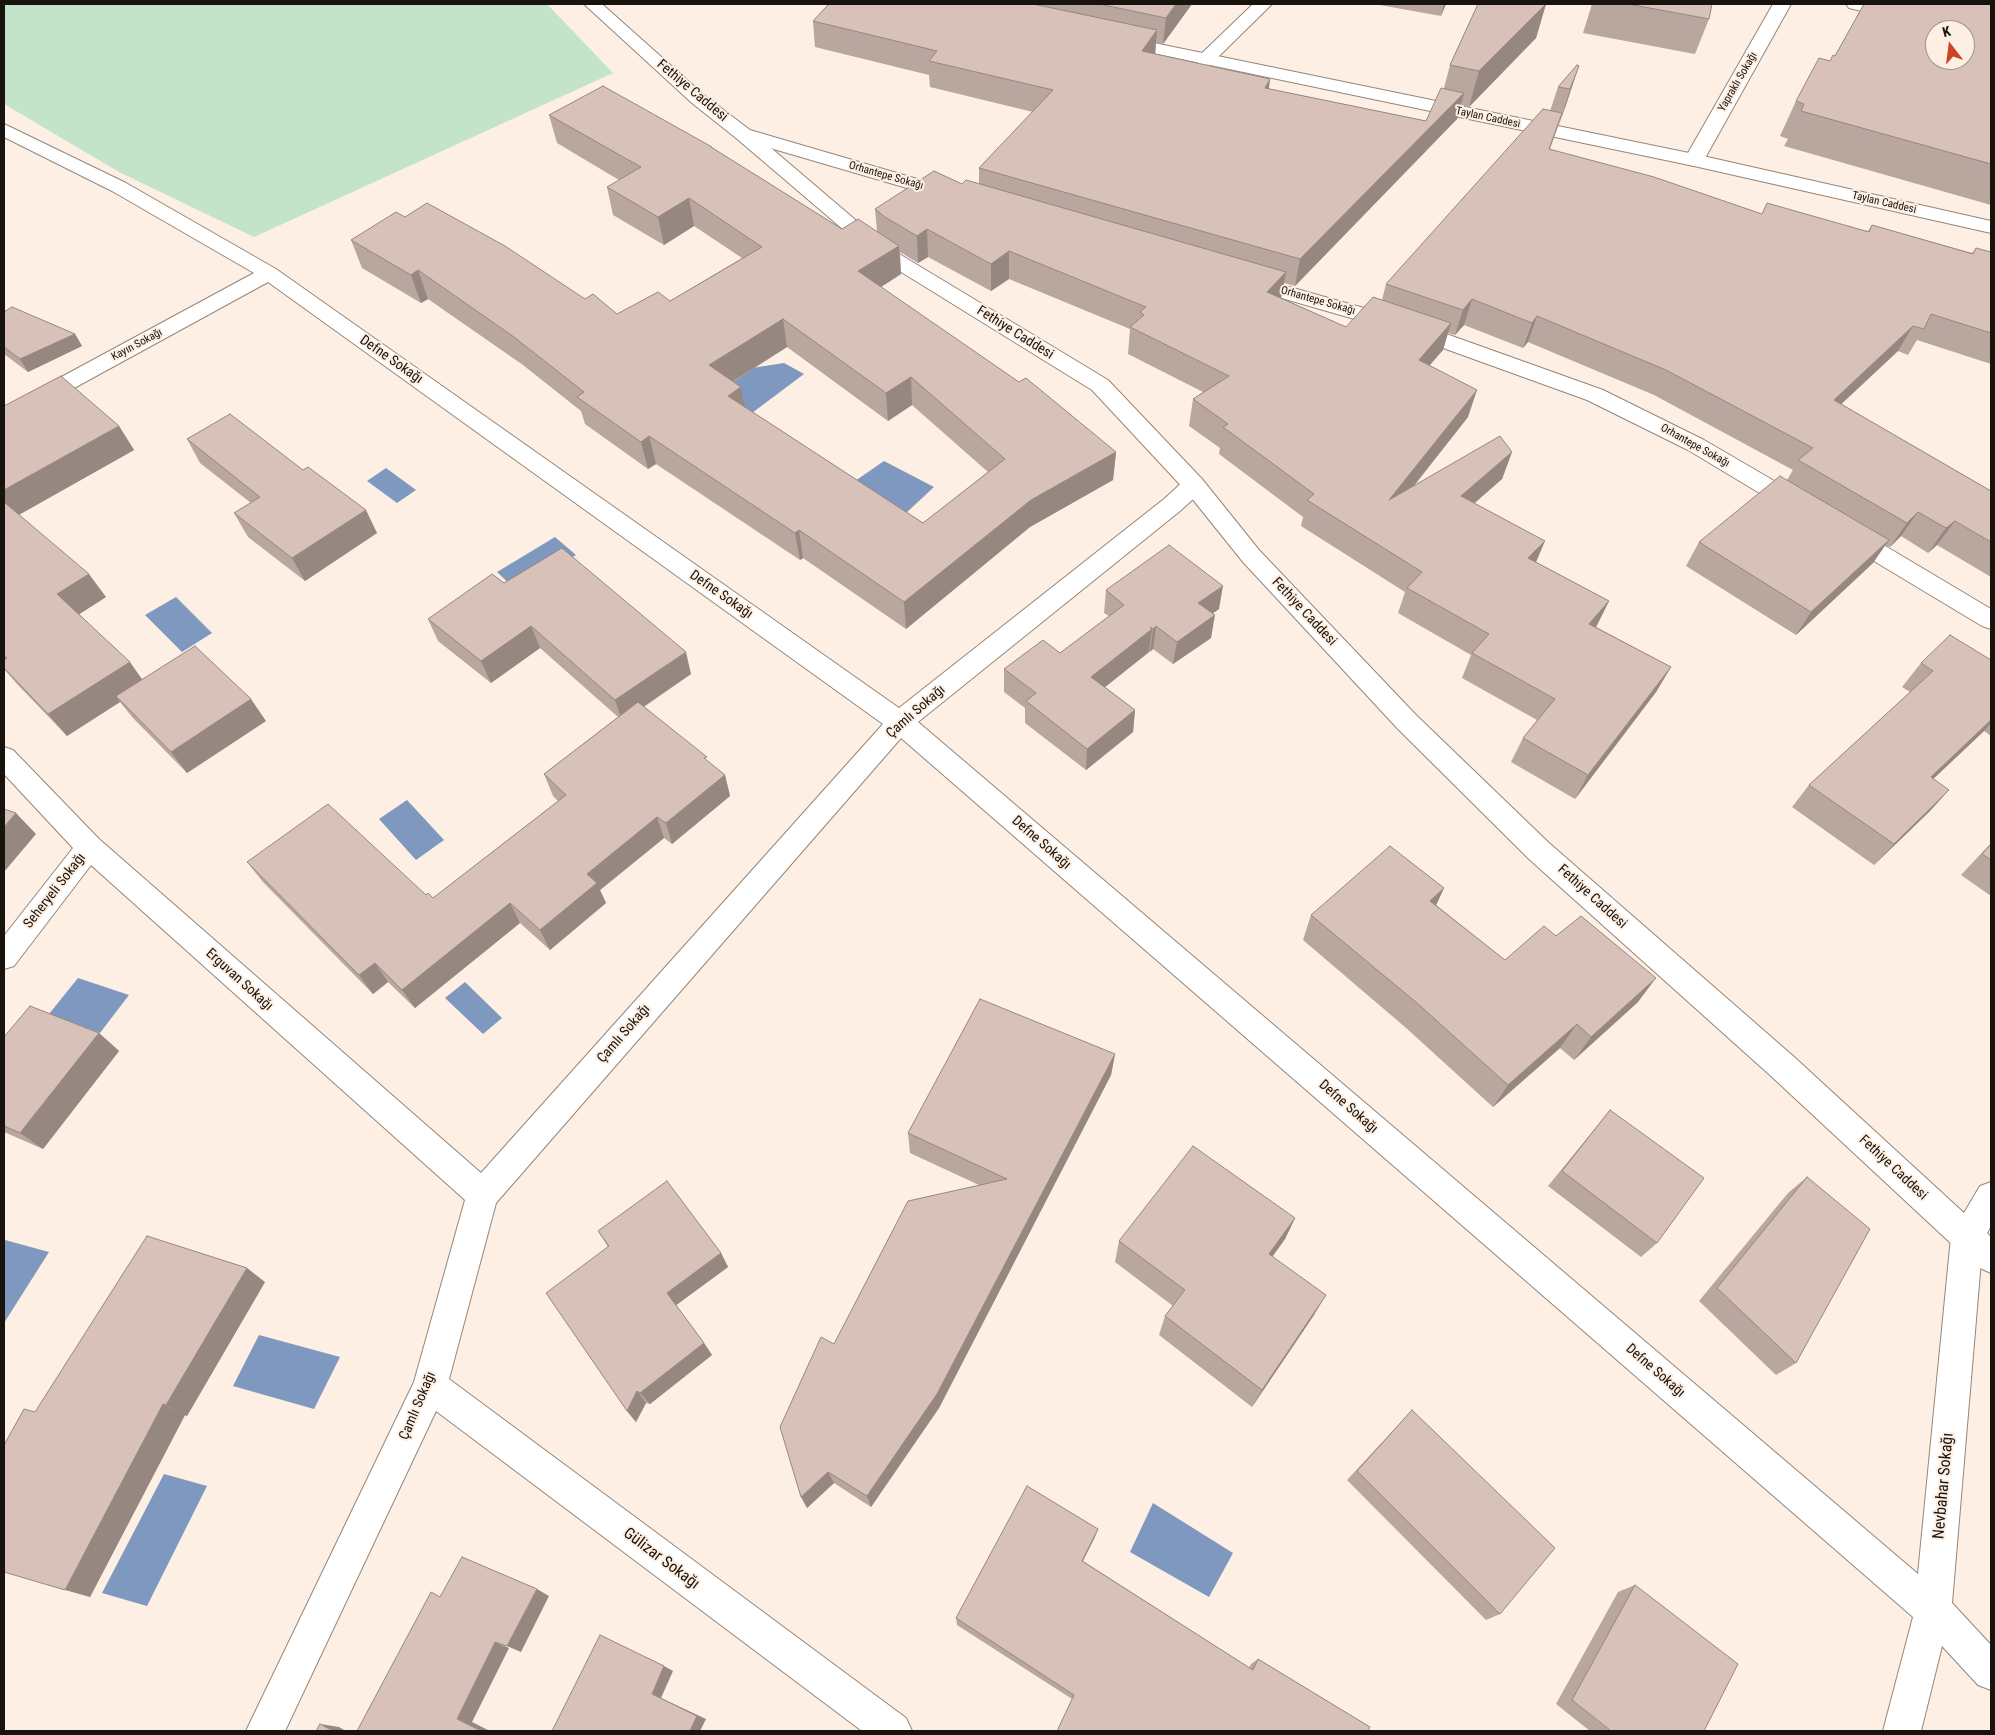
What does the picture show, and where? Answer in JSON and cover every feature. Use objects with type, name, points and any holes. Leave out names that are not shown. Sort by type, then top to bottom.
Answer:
[{"type":"street","name":"Fethiye Caddesi","points":[[592,4],[698,99],[743,134],[880,250],[1100,385],[1194,485],[1251,556],[1435,750],[1539,851],[1782,1066],[1979,1247]]},
{"type":"street","points":[[1205,60],[1262,4]]},
{"type":"street","name":"Yapraklı Sokağı","points":[[1694,160],[1782,4]]},
{"type":"street","points":[[1855,4],[1925,21]]},
{"type":"street","name":"Taylan Caddesi","points":[[1099,37],[1694,160],[1991,227]]},
{"type":"street","name":"Defne Sokağı","points":[[4,130],[119,187],[270,273],[900,722],[1933,1610],[1991,1672]]},
{"type":"street","name":"Orhantepe Sokağı","points":[[743,134],[963,198]]},
{"type":"street","name":"Taylan Caddesi","points":[[1971,223],[1991,232]]},
{"type":"street","name":"Kayın Sokağı","points":[[4,417],[270,273]]},
{"type":"street","name":"Orhantepe Sokağı","points":[[1231,276],[1403,326],[1595,395],[1696,445],[1991,620]]},
{"type":"street","name":"Çamlı Sokağı","points":[[265,1731],[430,1386],[482,1195],[900,722],[1165,511],[1194,485]]},
{"type":"street","name":"Erguvan Sokağı","points":[[4,757],[89,848],[482,1195]]},
{"type":"street","name":"Seheryeli Sokağı","points":[[4,957],[89,848]]},
{"type":"street","points":[[1979,1247],[1991,1197]]},
{"type":"street","name":"Nevbahar Sokağı","points":[[1902,1731],[1933,1610],[1979,1247]]},
{"type":"street","name":"Gülizar Sokağı","points":[[430,1386],[893,1731]]},
{"type":"green space","points":[[4,4],[547,4],[613,73],[254,237],[119,172],[4,104]]},
{"type":"water","points":[[784,363],[804,374],[752,413],[718,393],[752,368]]},
{"type":"water","points":[[884,461],[934,487],[905,514],[855,481]]},
{"type":"water","points":[[386,468],[416,490],[397,503],[367,481]]},
{"type":"water","points":[[555,537],[576,555],[517,591],[497,572]]},
{"type":"water","points":[[176,597],[212,633],[182,652],[145,615]]},
{"type":"water","points":[[407,800],[444,840],[416,860],[379,819]]},
{"type":"water","points":[[78,978],[129,995],[100,1033],[49,1014]]},
{"type":"water","points":[[465,982],[502,1018],[483,1034],[445,998]]},
{"type":"water","points":[[5,1240],[49,1252],[4,1323],[4,1242]]},
{"type":"water","points":[[259,1335],[340,1357],[314,1409],[233,1386]]},
{"type":"water","points":[[164,1474],[207,1486],[147,1606],[102,1593]]},
{"type":"water","points":[[1153,1503],[1233,1553],[1209,1597],[1130,1552]]},
{"type":"building","points":[[829,4],[1033,4],[1157,30],[1142,51],[1270,79],[1265,88],[1426,121],[1441,88],[1464,93],[1300,259],[979,168],[1053,90],[929,61],[937,51],[813,21]]},
{"type":"building","points":[[1099,4],[1176,4],[1166,18]]},
{"type":"building","points":[[1478,4],[1546,4],[1479,71],[1450,65]]},
{"type":"building","points":[[1628,4],[1712,4],[1709,19]]},
{"type":"building","points":[[1864,4],[1991,5],[1991,164],[1801,111],[1804,104],[1796,101],[1819,58],[1830,61],[1833,55],[1835,56]]},
{"type":"building","points":[[1577,65],[1579,66],[1570,89],[1558,87]]},
{"type":"building","points":[[603,86],[712,147],[842,229],[858,219],[899,246],[858,271],[1019,382],[1026,378],[1116,452],[1031,500],[904,602],[799,530],[795,533],[649,436],[641,442],[577,397],[584,392],[514,337],[418,270],[411,275],[351,240],[396,212],[405,217],[427,203],[505,246],[585,299],[593,294],[617,314],[658,292],[670,301],[762,247],[689,198],[658,217],[607,187],[641,167],[549,115]],"holes":[[[783,319],[886,393],[911,377],[1005,459],[923,523],[728,396],[741,387],[709,365]]]},
{"type":"building","points":[[1543,109],[1562,113],[1549,149],[1654,177],[1762,214],[1767,203],[1869,232],[1872,225],[1973,254],[1976,248],[1991,252],[1991,333],[1931,314],[1924,329],[1913,326],[1834,400],[1991,491],[1991,542],[1955,521],[1946,528],[1918,512],[1907,523],[1798,460],[1813,448],[1666,370],[1537,316],[1532,323],[1472,299],[1463,310],[1386,284]]},
{"type":"building","points":[[934,171],[962,184],[966,180],[1286,272],[1267,292],[1346,327],[1373,297],[1451,323],[1419,360],[1477,390],[1389,500],[1500,436],[1512,452],[1461,496],[1545,541],[1528,558],[1609,601],[1589,624],[1671,667],[1588,775],[1523,738],[1555,699],[1472,653],[1489,634],[1407,588],[1422,572],[1307,500],[1314,494],[1223,427],[1228,424],[1193,399],[1229,376],[1130,327],[1144,315],[1140,312],[1146,307],[1009,251],[991,264],[927,229],[917,236],[875,209]]},
{"type":"building","points":[[12,307],[75,334],[20,359],[4,347],[4,312]]},
{"type":"building","points":[[61,376],[119,426],[4,490],[4,406]]},
{"type":"building","points":[[230,414],[303,470],[308,467],[366,510],[292,558],[234,513],[260,497],[187,439]]},
{"type":"building","points":[[1780,476],[1889,540],[1811,612],[1699,542]]},
{"type":"building","points":[[4,502],[89,574],[57,594],[130,662],[48,714],[4,668],[4,660],[7,658],[4,656]]},
{"type":"building","points":[[1169,545],[1223,586],[1198,603],[1215,615],[1177,642],[1156,626],[1153,629],[1150,627],[1152,629],[1091,677],[1135,710],[1087,749],[1026,701],[1036,693],[1004,669],[1043,640],[1060,653],[1124,605],[1106,590]]},
{"type":"building","points":[[562,548],[686,652],[615,700],[531,626],[481,661],[428,619],[492,574],[504,583]]},
{"type":"building","points":[[1950,635],[1991,660],[1991,720],[1931,777],[1949,790],[1894,844],[1809,785],[1933,671],[1921,663]]},
{"type":"building","points":[[195,646],[251,699],[171,752],[116,696]]},
{"type":"building","points":[[638,702],[707,757],[704,758],[725,775],[666,823],[657,817],[587,874],[597,883],[540,930],[510,903],[402,990],[375,963],[359,975],[247,862],[328,804],[426,895],[428,893],[433,898],[566,795],[544,774]]},
{"type":"building","points":[[4,809],[16,813],[4,827]]},
{"type":"building","points":[[1991,844],[1991,860],[1982,854]]},
{"type":"building","points":[[1390,846],[1444,888],[1430,901],[1505,960],[1544,926],[1556,936],[1581,916],[1656,978],[1591,1037],[1577,1024],[1508,1085],[1417,1003],[1311,915]]},
{"type":"building","points":[[980,999],[1115,1054],[937,1394],[867,1496],[828,1472],[801,1497],[780,1427],[821,1337],[834,1344],[908,1201],[1007,1179],[908,1133]]},
{"type":"building","points":[[30,1006],[99,1033],[20,1133],[4,1126],[4,1037]]},
{"type":"building","points":[[1610,1110],[1704,1178],[1657,1243],[1562,1171]]},
{"type":"building","points":[[1193,1146],[1295,1218],[1269,1254],[1326,1295],[1262,1390],[1165,1316],[1185,1290],[1119,1241]]},
{"type":"building","points":[[1807,1177],[1870,1229],[1796,1363],[1717,1288]]},
{"type":"building","points":[[667,1181],[721,1253],[667,1293],[704,1343],[640,1393],[637,1391],[627,1411],[546,1293],[609,1246],[598,1231]]},
{"type":"building","points":[[147,1236],[247,1268],[166,1405],[163,1404],[65,1590],[4,1572],[4,1445],[24,1409],[35,1412]]},
{"type":"building","points":[[1412,1410],[1555,1548],[1500,1614],[1357,1471]]},
{"type":"building","points":[[1027,1486],[1098,1529],[1082,1561],[1253,1670],[1258,1659],[1370,1727],[1368,1731],[1057,1731],[1074,1695],[956,1618]]},
{"type":"building","points":[[462,1557],[537,1589],[507,1646],[495,1642],[457,1719],[481,1731],[357,1731],[431,1592],[440,1597]]},
{"type":"building","points":[[1635,1585],[1738,1664],[1704,1731],[1611,1731],[1572,1700]]},
{"type":"building","points":[[600,1635],[664,1666],[652,1694],[697,1716],[690,1731],[552,1731]]},
{"type":"building","points":[[320,1724],[333,1731],[316,1731]]}]
